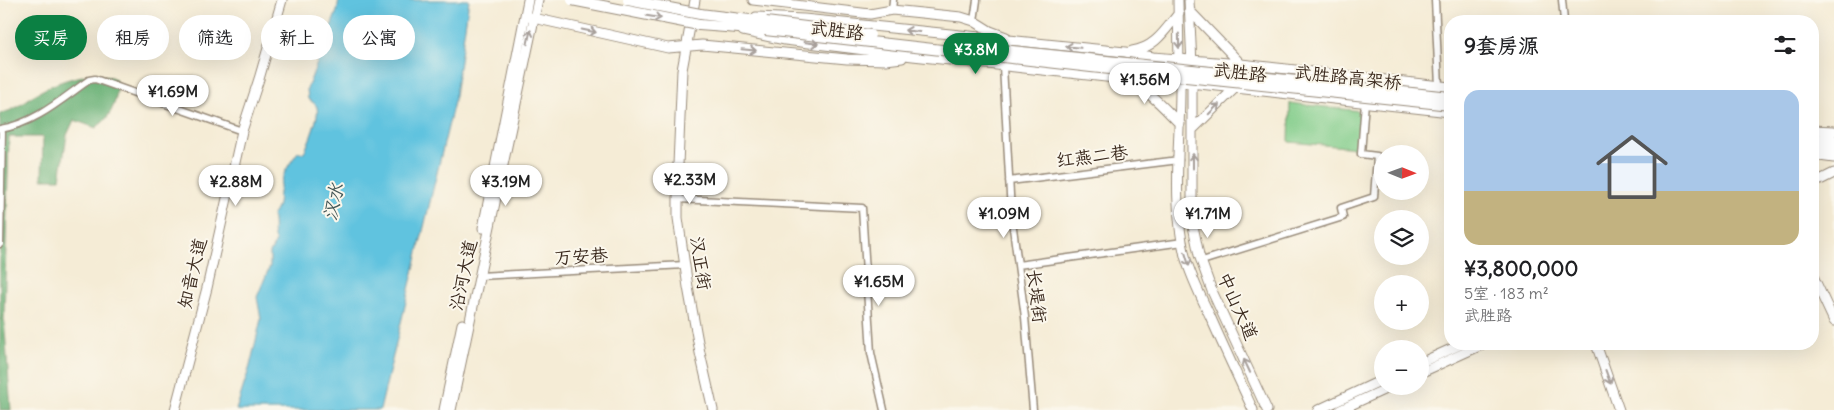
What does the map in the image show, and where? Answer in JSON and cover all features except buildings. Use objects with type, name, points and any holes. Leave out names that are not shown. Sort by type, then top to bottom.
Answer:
[{"type":"main road","name":"知音大道","points":[[175,410],[207,288],[242,131],[260,79],[282,0]]},
{"type":"main road","name":"沿河大道","points":[[451,410],[529,17],[528,0]]},
{"type":"main road","name":"沿河大道","points":[[444,410],[529,17],[538,0]]},
{"type":"main road","name":"武胜路","points":[[572,0],[699,25],[780,17],[1444,86]]},
{"type":"main road","name":"武胜路","points":[[628,0],[700,14],[785,40],[1003,66],[1115,78],[1136,77],[1444,111]]},
{"type":"main road","name":"汉正街","points":[[694,0],[682,70],[678,218],[700,353],[714,410]]},
{"type":"main road","points":[[753,0],[870,14]]},
{"type":"main road","name":"中山大道","points":[[1178,0],[1180,82],[1179,212],[1183,242],[1198,289],[1253,410]]},
{"type":"main road","name":"中山大道","points":[[1189,0],[1193,129],[1193,226],[1212,290],[1267,410]]},
{"type":"main road","points":[[842,23],[870,14],[892,10],[961,17],[974,21],[990,31],[1020,42]]},
{"type":"main road","points":[[1189,10],[1241,64]]},
{"type":"main road","points":[[1125,52],[1139,50],[1157,41],[1179,13]]},
{"type":"main road","points":[[529,17],[668,48],[702,45],[847,59],[886,60],[913,56]]},
{"type":"main road","points":[[730,23],[765,26]]},
{"type":"main road","name":"武胜路高架桥","points":[[765,26],[1444,96]]},
{"type":"main road","name":"武胜路高架桥","points":[[765,26],[1091,67],[1444,104]]},
{"type":"main road","points":[[1115,78],[1146,91],[1180,124]]},
{"type":"main road","points":[[1193,129],[1236,88]]},
{"type":"main road","points":[[1819,130],[1834,131]]},
{"type":"main road","points":[[1819,139],[1834,140]]},
{"type":"main road","points":[[1819,148],[1834,149]]},
{"type":"main road","points":[[1819,157],[1834,158]]},
{"type":"main road","points":[[1819,180],[1834,173]]},
{"type":"main road","points":[[1819,289],[1834,321]]},
{"type":"main road","points":[[1429,359],[1449,350]]},
{"type":"main road","points":[[1429,369],[1471,350]]},
{"type":"main road","points":[[1598,350],[1619,410]]},
{"type":"main road","points":[[1318,410],[1374,384]]},
{"type":"main road","points":[[1340,410],[1374,394]]},
{"type":"street","points":[[892,10],[893,0]]},
{"type":"street","points":[[974,21],[977,0]]},
{"type":"street","points":[[1435,0],[1439,86]]},
{"type":"street","points":[[1562,0],[1563,15]]},
{"type":"street","name":"长堤街","points":[[1003,66],[1011,213],[1025,317],[1034,410]]},
{"type":"street","points":[[0,244],[1,129],[17,125],[41,113],[89,80],[95,79],[242,131]]},
{"type":"street","points":[[1202,261],[1343,217],[1341,208],[1374,197],[1377,156],[1360,154],[1365,102]]},
{"type":"street","name":"红燕二巷","points":[[1009,181],[1178,160]]},
{"type":"street","points":[[678,199],[862,208],[871,353],[884,410]]},
{"type":"street","points":[[1018,264],[1183,242]]},
{"type":"street","name":"万安巷","points":[[479,276],[685,265]]},
{"type":"green space","points":[[89,75],[115,79],[117,94],[108,116],[96,128],[74,120],[67,135],[60,179],[42,179],[43,137],[9,137],[4,317],[11,410],[0,410],[0,113],[14,109],[34,95],[54,85]]},
{"type":"green space","points":[[1290,103],[1361,111],[1358,148],[1289,142]]},
{"type":"water","name":"汉水","points":[[339,0],[469,0],[454,102],[380,410],[236,410],[250,366],[261,319],[257,297],[270,266],[270,253],[276,241],[272,216],[278,205],[284,173],[298,152],[304,153],[311,137],[317,107],[308,99],[307,89],[318,60],[333,60],[333,21]]}]
